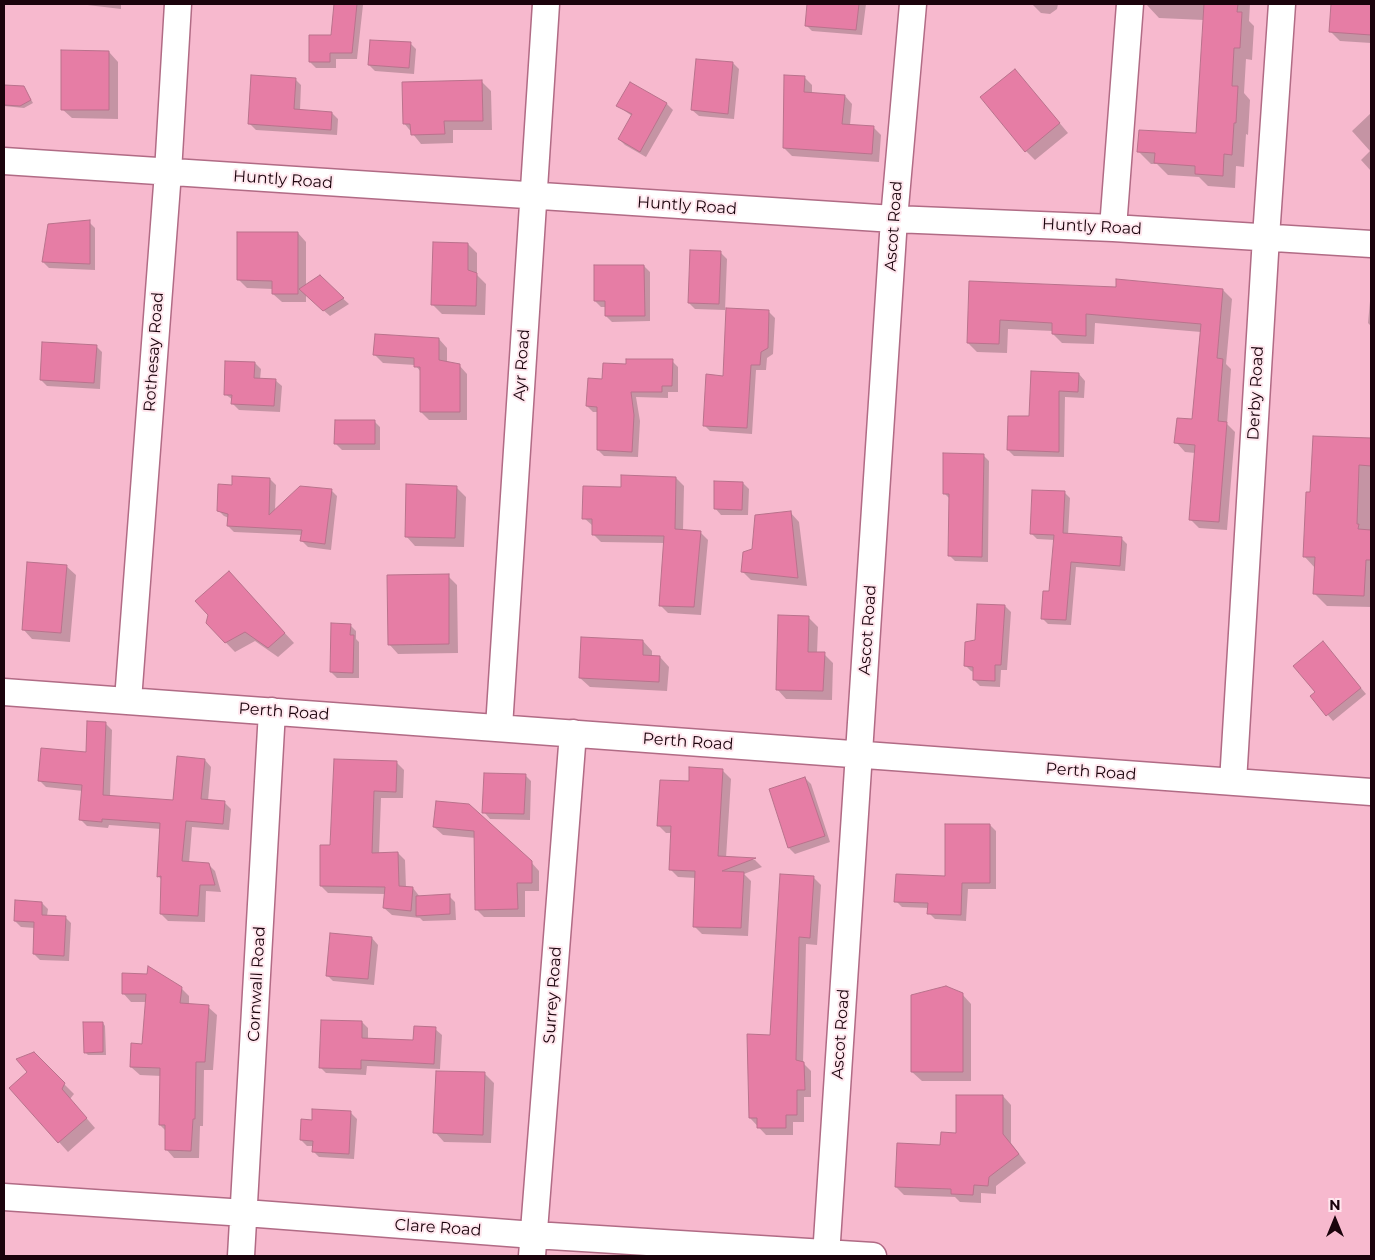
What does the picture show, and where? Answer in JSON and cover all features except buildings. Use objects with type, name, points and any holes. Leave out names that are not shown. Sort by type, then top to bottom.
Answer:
[{"type":"street","name":"Rothesay Road","points":[[128,700],[168,172],[178,4]]},
{"type":"street","name":"Ayr Road","points":[[498,727],[546,4]]},
{"type":"street","name":"Ascot Road","points":[[826,1255],[894,219],[913,4]]},
{"type":"street","points":[[1113,228],[1130,4]]},
{"type":"street","name":"Derby Road","points":[[1233,782],[1282,4]]},
{"type":"street","name":"Huntly Road","points":[[4,161],[533,197],[894,219],[1113,228],[1371,244]]},
{"type":"street","name":"Perth Road","points":[[4,692],[1371,792]]},
{"type":"street","name":"Cornwall Road","points":[[241,1256],[272,711]]},
{"type":"street","name":"Surrey Road","points":[[533,1246],[573,733]]},
{"type":"street","name":"Clare Road","points":[[4,1198],[244,1213],[533,1246],[873,1256]]}]
